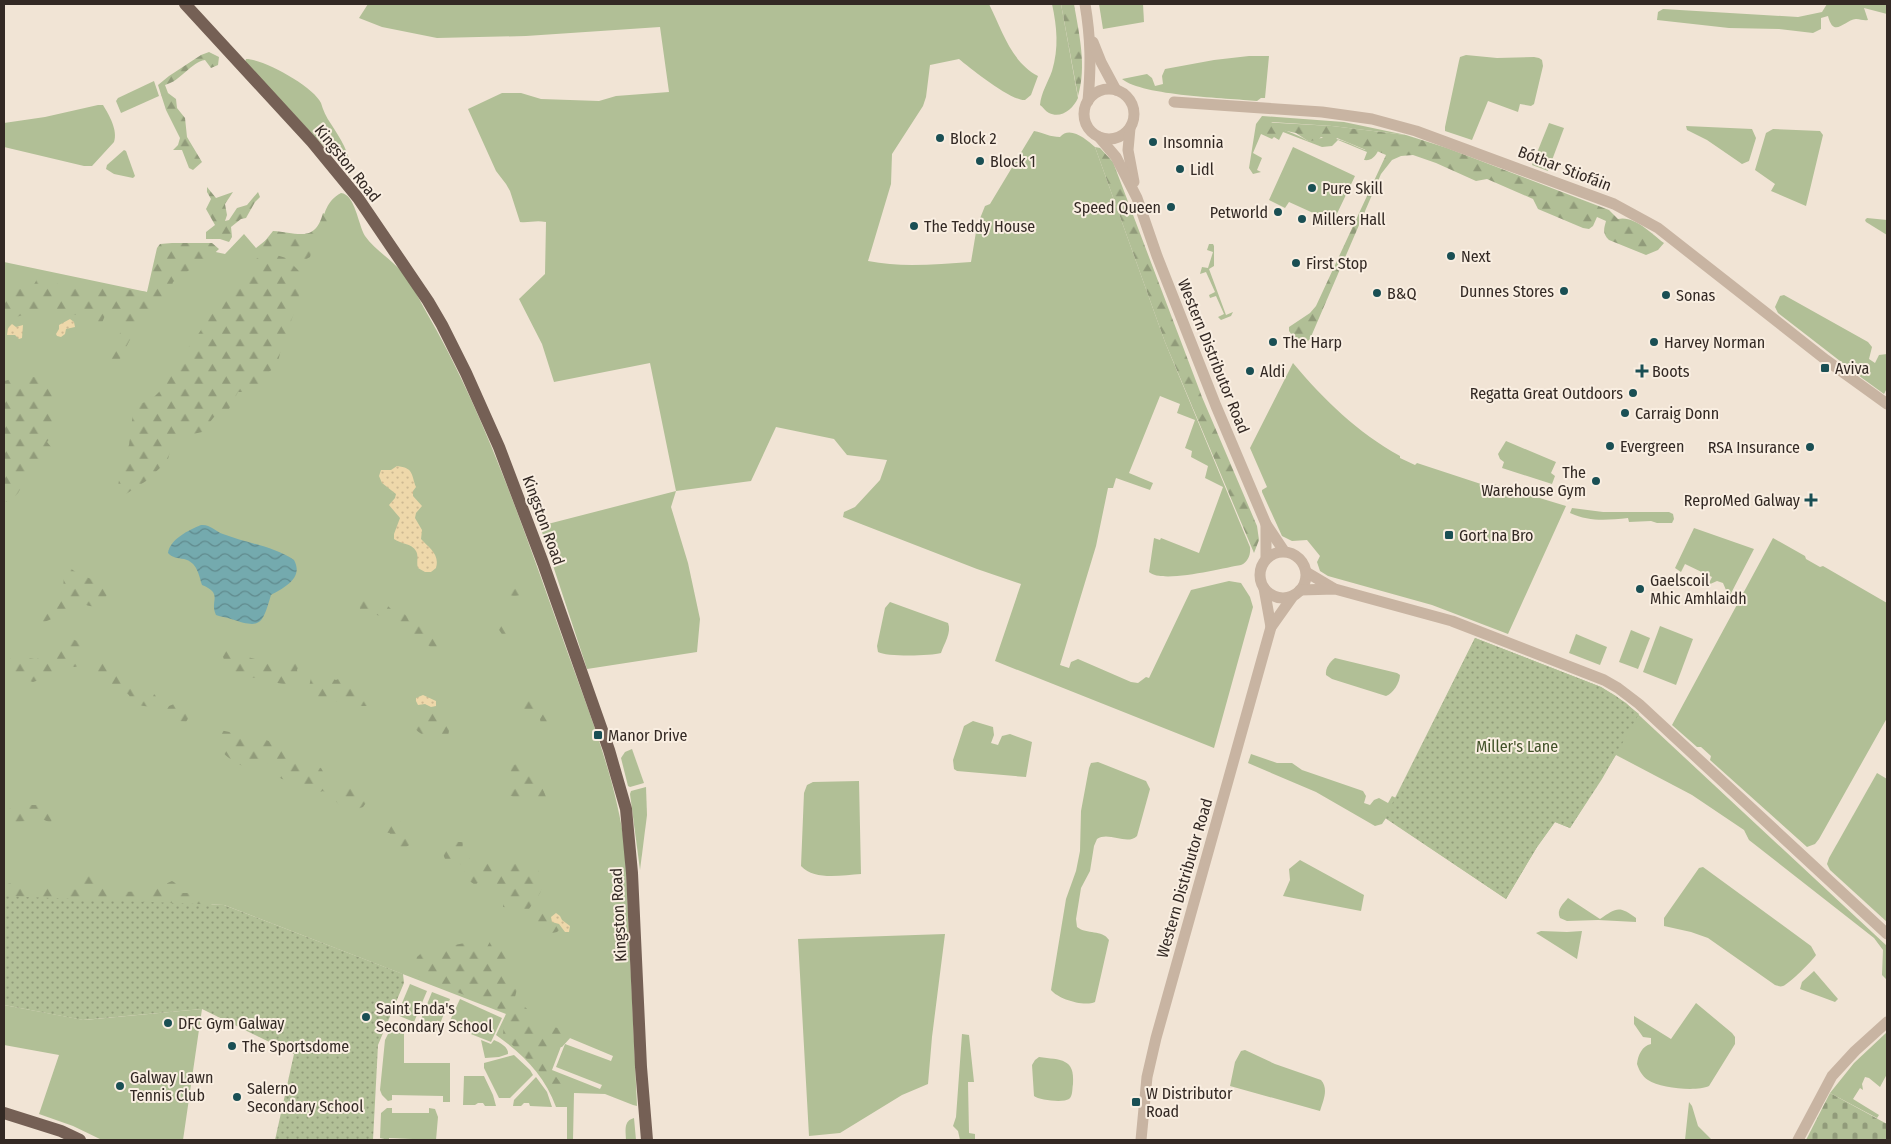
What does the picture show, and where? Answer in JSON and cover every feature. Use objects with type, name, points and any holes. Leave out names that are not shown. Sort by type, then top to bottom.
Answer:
[{"type":"main road","name":"Kingston Road","points":[[185,4],[312,142],[358,198],[415,281],[442,325],[499,447],[543,563],[609,750],[626,809],[633,883],[641,1067],[647,1140]]},
{"type":"main road","points":[[4,1113],[61,1131],[80,1140]]},
{"type":"street","points":[[1085,4],[1090,33],[1091,64],[1088,101],[1085,108],[1086,124],[1099,137],[1113,139],[1130,128],[1134,116],[1133,106],[1126,96],[1116,90],[1107,89],[1100,91],[1088,101]]},
{"type":"street","points":[[1090,33],[1101,62],[1116,90]]},
{"type":"street","name":"Bóthar Stiofáin","points":[[1174,102],[1322,112],[1372,119],[1416,131],[1614,204],[1658,228],[1826,360],[1887,404]]},
{"type":"street","name":"Western Distributor Road","points":[[1130,128],[1128,150],[1137,198]]},
{"type":"street","name":"Western Distributor Road","points":[[1099,137],[1116,157],[1137,198],[1193,350],[1266,524],[1284,551]]},
{"type":"street","name":"Western Distributor Road","points":[[1266,524],[1266,559]]},
{"type":"street","points":[[1296,593],[1304,584],[1306,572],[1297,556],[1284,551],[1277,552],[1266,559],[1260,570],[1260,576],[1264,588],[1270,594],[1286,598],[1296,593],[1335,589]]},
{"type":"street","points":[[1306,572],[1335,589],[1452,621],[1604,680],[1618,688],[1639,704],[1887,934]]},
{"type":"street","name":"Western Distributor Road","points":[[1264,588],[1271,627]]},
{"type":"street","name":"Western Distributor Road","points":[[1141,1140],[1147,1077],[1156,1038],[1271,627],[1296,593]]},
{"type":"street","points":[[1798,1140],[1832,1076],[1887,1022]]},
{"type":"green space","points":[[368,4],[989,4],[1014,54],[1029,70],[1038,76],[1031,95],[1025,100],[1010,95],[991,84],[959,59],[930,65],[923,106],[892,154],[891,184],[868,261],[907,265],[971,262],[977,226],[985,206],[990,204],[1034,131],[1056,137],[1073,133],[1095,147],[1165,342],[1250,550],[1247,560],[1241,565],[1179,576],[1156,575],[1149,572],[1154,538],[1160,540],[1161,538],[1199,553],[1223,487],[1205,478],[1208,466],[1191,457],[1192,451],[1185,448],[1195,420],[1177,413],[1180,404],[1160,396],[1129,473],[1153,483],[1150,490],[1116,478],[1113,488],[1108,488],[1096,546],[1060,665],[1069,668],[1071,662],[1078,659],[1131,682],[1138,683],[1146,677],[1149,678],[1191,590],[1229,581],[1241,583],[1250,597],[1253,607],[1214,748],[995,661],[1021,584],[843,517],[844,512],[855,507],[880,480],[887,460],[847,455],[834,439],[776,427],[751,481],[676,491],[650,363],[554,382],[542,344],[519,299],[545,274],[546,222],[520,222],[510,191],[496,171],[468,109],[502,93],[521,93],[541,99],[599,101],[616,96],[669,92],[660,27],[526,36],[437,38],[382,27],[359,18]]},
{"type":"green space","points":[[1052,4],[1061,4],[1078,98],[1070,109],[1058,115],[1049,113],[1040,105],[1056,54],[1056,29]]},
{"type":"green space","points":[[1061,4],[1074,4],[1082,62],[1081,85],[1078,96]]},
{"type":"green space","points":[[1099,4],[1143,4],[1144,22],[1103,29]]},
{"type":"green space","points":[[1827,4],[1887,4],[1887,14],[1864,8],[1868,20],[1852,20],[1840,27],[1833,26],[1828,16],[1821,18],[1821,29],[1813,33],[1779,29],[1729,28],[1657,20],[1658,12],[1663,9],[1798,17],[1822,12]]},
{"type":"green space","points":[[209,52],[219,57],[218,65],[211,68],[205,60],[200,61],[176,80],[165,85],[168,93],[176,99],[177,108],[185,118],[187,137],[202,162],[193,170],[189,168],[182,150],[173,150],[178,145],[180,138],[166,110],[158,85],[201,55]]},
{"type":"green space","points":[[1466,55],[1497,58],[1534,57],[1542,60],[1543,66],[1534,104],[1531,106],[1520,104],[1518,112],[1488,101],[1472,140],[1445,131],[1460,57]]},
{"type":"green space","points":[[1249,56],[1269,56],[1265,98],[1257,101],[1166,93],[1133,85],[1122,79],[1147,74],[1152,78],[1155,86],[1163,84],[1162,76],[1165,69]]},
{"type":"green space","points":[[246,59],[254,60],[288,75],[309,89],[317,97],[348,155],[350,177],[338,153],[333,156],[245,62]]},
{"type":"green space","points":[[154,81],[159,96],[121,113],[116,101],[118,98]]},
{"type":"green space","points":[[103,105],[108,113],[114,128],[115,137],[114,142],[92,166],[84,166],[4,147],[4,123],[45,117]]},
{"type":"green space","points":[[1262,116],[1344,122],[1406,135],[1332,126],[1271,122],[1308,141],[1331,138],[1344,141],[1365,150],[1368,146],[1378,151],[1369,160],[1364,160],[1367,152],[1338,140],[1332,146],[1322,147],[1283,132],[1279,140],[1261,134],[1253,153],[1262,158],[1257,170],[1261,172],[1253,174],[1249,168],[1256,124]]},
{"type":"green space","points":[[1262,122],[1332,126],[1406,135],[1447,148],[1609,210],[1618,219],[1636,222],[1664,243],[1658,250],[1646,255],[1609,240],[1604,233],[1606,221],[1597,217],[1593,226],[1589,229],[1583,228],[1538,209],[1533,199],[1487,179],[1476,181],[1413,155],[1401,156],[1392,160],[1381,174],[1310,339],[1306,343],[1298,343],[1289,331],[1289,327],[1310,313],[1316,306],[1386,155],[1368,147],[1366,150],[1337,138],[1334,143],[1321,137],[1318,140],[1308,141],[1296,133],[1282,130],[1275,136],[1259,132]]},
{"type":"green space","points":[[1549,123],[1564,128],[1548,171],[1532,165]]},
{"type":"green space","points":[[1686,126],[1752,129],[1756,138],[1749,161],[1742,164],[1707,140],[1687,130]]},
{"type":"green space","points":[[1773,129],[1820,131],[1823,135],[1806,206],[1771,191],[1775,184],[1755,170],[1766,133]]},
{"type":"green space","points":[[1095,147],[1100,148],[1113,162],[1202,397],[1257,526],[1259,540],[1254,553],[1165,342]]},
{"type":"green space","name":"Pure Skill","points":[[1293,147],[1355,176],[1333,222],[1289,202],[1285,208],[1269,200]]},
{"type":"green space","points":[[124,150],[135,176],[133,178],[114,174],[106,169],[107,165]]},
{"type":"green space","points":[[207,187],[216,198],[233,192],[225,204],[227,215],[225,221],[229,220],[237,208],[247,205],[258,192],[260,197],[246,218],[241,219],[231,227],[232,237],[229,242],[220,239],[206,239],[206,232],[215,225],[206,209],[211,199],[207,192]]},
{"type":"green space","points":[[341,193],[350,198],[365,236],[406,277],[465,386],[500,467],[531,549],[598,738],[614,792],[625,848],[637,1106],[605,1094],[574,1093],[573,1140],[567,1140],[567,1107],[556,1107],[546,1085],[532,1066],[496,1035],[506,1014],[224,905],[4,896],[4,262],[147,292],[211,251],[225,254],[244,234],[256,248],[275,233],[306,237],[320,228],[329,204]],"holes":[[[565,1036],[613,1056],[611,1061],[565,1044],[556,1067],[602,1085],[600,1089],[552,1070]]]},
{"type":"green space","points":[[323,213],[328,217],[328,228],[310,257],[305,260],[281,247],[262,250],[261,246],[273,231],[297,234],[310,233],[319,223]]},
{"type":"green space","points":[[1867,218],[1887,220],[1887,235],[1866,222]]},
{"type":"green space","points":[[212,243],[219,249],[204,263],[195,266],[173,282],[167,302],[137,326],[114,368],[110,365],[111,352],[118,341],[124,317],[117,313],[106,313],[102,323],[83,316],[56,310],[29,313],[4,321],[4,286],[28,289],[35,283],[38,277],[45,275],[59,285],[77,283],[147,292],[157,248],[160,244]]},
{"type":"green space","points":[[1209,244],[1214,246],[1214,266],[1209,269],[1226,315],[1233,312],[1231,316],[1221,320],[1218,317],[1224,314],[1216,296],[1210,298],[1209,295],[1215,292],[1206,272],[1200,274],[1202,267],[1208,268],[1213,252],[1207,250]]},
{"type":"green space","points":[[273,254],[286,258],[301,273],[299,300],[282,345],[277,366],[263,376],[254,392],[238,392],[229,409],[214,417],[202,432],[189,435],[171,448],[168,459],[146,481],[126,494],[117,493],[122,461],[129,445],[133,413],[139,404],[151,400],[159,392],[175,362],[193,342],[231,285],[248,278],[257,258]]},
{"type":"green space","points":[[1784,295],[1868,342],[1872,347],[1869,359],[1875,363],[1879,355],[1887,354],[1887,388],[1884,394],[1778,313],[1775,307],[1780,296]]},
{"type":"green space","points":[[1293,363],[1342,415],[1384,447],[1400,456],[1400,458],[1415,465],[1417,463],[1487,486],[1497,485],[1566,506],[1508,634],[1432,605],[1328,576],[1320,571],[1317,562],[1320,556],[1307,540],[1292,541],[1282,536],[1262,492],[1267,487],[1250,448]]},
{"type":"green space","points":[[20,377],[43,377],[58,387],[52,405],[54,413],[60,420],[56,431],[47,442],[52,448],[52,462],[35,465],[18,493],[10,502],[4,502],[4,381]]},
{"type":"green space","points":[[1506,441],[1556,462],[1551,473],[1555,476],[1552,484],[1502,468],[1504,462],[1498,454]]},
{"type":"green space","points":[[676,491],[671,507],[688,563],[700,619],[697,652],[587,669],[540,526]]},
{"type":"green space","points":[[1572,508],[1603,512],[1669,512],[1673,514],[1674,519],[1672,523],[1657,523],[1651,521],[1629,522],[1628,518],[1592,519],[1570,513]]},
{"type":"green space","points":[[1694,528],[1754,549],[1727,601],[1719,597],[1725,594],[1726,590],[1723,583],[1717,581],[1708,585],[1712,577],[1685,564],[1681,572],[1675,568]]},
{"type":"green space","points":[[1773,538],[1820,567],[1823,566],[1887,603],[1887,718],[1819,839],[1815,844],[1807,847],[1710,760],[1711,756],[1701,747],[1697,747],[1672,725]]},
{"type":"green space","points":[[67,566],[80,575],[112,586],[98,605],[90,606],[78,603],[55,617],[27,628],[26,622],[30,618],[58,606],[63,597],[64,570]]},
{"type":"green space","points":[[521,580],[525,593],[514,596],[504,591],[507,581]]},
{"type":"green space","points":[[370,596],[383,601],[393,611],[403,613],[409,621],[415,621],[447,639],[445,649],[440,652],[411,633],[404,626],[396,624],[387,618],[360,610],[359,597]]},
{"type":"green space","points":[[890,602],[948,623],[948,634],[941,653],[909,656],[878,652],[877,646],[885,608]]},
{"type":"green space","points":[[500,615],[504,627],[511,636],[507,642],[492,619]]},
{"type":"green space","points":[[1660,626],[1693,639],[1676,685],[1643,672]]},
{"type":"green space","points":[[1631,630],[1650,638],[1638,669],[1619,662]]},
{"type":"green space","points":[[1576,634],[1607,647],[1600,665],[1569,653]]},
{"type":"green space","name":"Miller's Lane","points":[[1475,638],[1601,687],[1626,703],[1887,946],[1887,980],[1882,975],[1883,950],[1874,938],[1749,840],[1744,830],[1692,795],[1616,755],[1570,828],[1555,822],[1537,847],[1506,899],[1386,818],[1382,824],[1375,826],[1316,792],[1248,763],[1251,754],[1277,763],[1292,763],[1302,770],[1363,791],[1366,796],[1364,803],[1370,805],[1379,798],[1388,803],[1392,796],[1396,798]]},
{"type":"green space","name":"Miller's Lane","points":[[1475,638],[1601,687],[1639,714],[1602,779],[1570,828],[1555,822],[1537,847],[1506,899],[1385,818]]},
{"type":"green space","points":[[72,639],[80,642],[82,648],[83,657],[80,666],[74,667],[60,662],[51,676],[46,675],[42,679],[33,682],[10,679],[4,667],[11,658],[19,656],[37,659],[44,654],[47,648]]},
{"type":"green space","points":[[221,642],[239,653],[259,660],[269,662],[301,662],[297,670],[298,675],[291,684],[287,684],[240,674],[228,666],[224,660]]},
{"type":"green space","points":[[101,658],[110,663],[121,677],[130,678],[138,689],[147,687],[162,706],[158,708],[137,705],[131,701],[129,695],[125,692],[112,688],[103,678],[89,673],[88,665],[91,661]]},
{"type":"green space","points":[[1335,658],[1397,673],[1400,675],[1399,681],[1394,690],[1386,696],[1332,679],[1326,675],[1326,670]]},
{"type":"green space","points":[[316,671],[336,680],[345,676],[351,678],[372,700],[369,706],[359,706],[341,701],[322,702],[312,688],[309,687],[311,678]]},
{"type":"green space","points":[[525,695],[534,700],[535,713],[521,715],[514,705],[519,698]]},
{"type":"green space","points":[[174,704],[186,712],[189,717],[186,722],[177,720],[172,712],[168,714],[166,711],[169,706]]},
{"type":"green space","points":[[426,710],[439,713],[450,726],[448,736],[429,737],[420,733],[413,726],[417,712]]},
{"type":"green space","points":[[545,711],[553,716],[554,726],[541,725],[540,719]]},
{"type":"green space","points":[[973,721],[993,727],[994,735],[991,743],[998,745],[1002,736],[1010,734],[1032,742],[1026,777],[957,771],[954,769],[953,760],[964,726]]},
{"type":"green space","points":[[220,730],[276,744],[290,759],[321,768],[330,784],[354,782],[368,800],[363,807],[348,812],[323,791],[315,794],[301,784],[282,779],[273,774],[273,767],[267,763],[254,771],[243,766],[223,753],[216,743]]},
{"type":"green space","points":[[632,749],[644,783],[630,787],[628,786],[621,758],[625,752]]},
{"type":"green space","points":[[1098,762],[1146,781],[1150,789],[1137,836],[1128,840],[1107,837],[1097,839],[1090,871],[1081,888],[1076,919],[1077,927],[1085,931],[1102,934],[1109,940],[1095,1002],[1084,1004],[1065,999],[1051,990],[1066,899],[1076,871],[1080,851],[1081,811],[1089,768],[1091,763]]},
{"type":"green space","points":[[519,764],[536,777],[546,797],[537,800],[527,800],[509,795],[511,765]]},
{"type":"green space","points":[[1877,773],[1887,779],[1887,922],[1830,870],[1827,864]]},
{"type":"green space","points":[[859,781],[861,874],[829,876],[807,871],[801,866],[804,793],[807,785],[813,782]]},
{"type":"green space","points":[[646,787],[647,815],[640,870],[630,794],[631,791]]},
{"type":"green space","points":[[29,805],[49,805],[55,809],[51,823],[42,819],[4,824],[4,810]]},
{"type":"green space","points":[[393,816],[399,819],[403,826],[399,835],[401,836],[410,831],[417,837],[416,841],[403,849],[399,848],[398,844],[391,843],[390,833],[382,832],[389,818]]},
{"type":"green space","points":[[457,842],[463,842],[462,852],[475,866],[488,858],[508,863],[534,865],[545,880],[540,893],[529,909],[547,911],[552,923],[559,925],[560,929],[552,933],[541,925],[520,916],[520,908],[503,907],[504,898],[496,899],[491,891],[492,883],[483,879],[475,885],[467,879],[460,878],[460,873],[467,871],[463,865],[457,863],[450,866],[447,864],[443,854],[445,847]]},
{"type":"green space","points":[[1300,860],[1364,895],[1361,911],[1283,896],[1290,880],[1289,869]]},
{"type":"green space","points":[[1703,867],[1811,946],[1816,955],[1801,972],[1783,986],[1775,985],[1708,938],[1664,926],[1664,918],[1699,868]]},
{"type":"green space","points":[[84,874],[94,877],[114,890],[131,892],[157,887],[172,881],[179,885],[181,893],[206,893],[215,912],[4,901],[4,885],[11,883],[18,888],[34,885],[80,890],[77,877]]},
{"type":"green space","name":"Saint Enda's Secondary School","points":[[4,896],[224,905],[403,974],[404,983],[378,1045],[373,1140],[275,1140],[294,1054],[202,1009],[83,1020],[4,1005]]},
{"type":"green space","points":[[1568,898],[1600,919],[1618,909],[1636,918],[1636,922],[1567,921],[1560,918],[1559,912]]},
{"type":"green space","points":[[1541,931],[1582,931],[1577,959],[1536,933]]},
{"type":"green space","points":[[494,934],[502,935],[508,939],[507,957],[503,967],[509,973],[517,989],[516,1002],[528,1009],[533,1022],[562,1029],[571,1037],[562,1047],[546,1049],[545,1055],[548,1066],[566,1090],[560,1095],[556,1096],[539,1071],[503,1036],[506,1012],[413,974],[417,957],[428,947],[439,948],[470,942],[476,948],[485,951]]},
{"type":"green space","points":[[945,934],[928,1084],[902,1095],[840,1133],[809,1136],[798,939]]},
{"type":"green space","points":[[1814,971],[1838,999],[1835,1002],[1800,989],[1802,982]]},
{"type":"green space","points":[[410,984],[427,991],[414,1022],[397,1015]]},
{"type":"green space","points":[[432,992],[450,999],[437,1031],[419,1024]]},
{"type":"green space","points":[[460,999],[502,1018],[491,1042],[448,1025]]},
{"type":"green space","points":[[1696,1003],[1735,1037],[1735,1044],[1709,1086],[1696,1089],[1678,1088],[1648,1080],[1641,1073],[1637,1064],[1641,1051],[1651,1044],[1651,1038],[1643,1037],[1634,1024],[1634,1016],[1671,1039]]},
{"type":"green space","name":"Galway Lawn Tennis Club","points":[[4,1005],[84,1020],[202,1009],[183,1140],[102,1140],[73,1126],[39,1114],[59,1055],[4,1045]]},
{"type":"green space","points":[[399,1027],[404,1028],[404,1063],[450,1063],[450,1102],[443,1102],[443,1096],[392,1095],[392,1100],[388,1101],[382,1095],[380,1090],[385,1040],[390,1030]]},
{"type":"green space","points":[[1886,1033],[1887,1074],[1880,1087],[1865,1077],[1862,1084],[1863,1090],[1860,1088],[1853,1099],[1879,1115],[1877,1118],[1830,1093],[1854,1063]]},
{"type":"green space","points":[[962,1034],[969,1035],[974,1082],[968,1082],[969,1133],[975,1134],[975,1140],[960,1140],[958,1131],[953,1126],[956,1117]]},
{"type":"green space","points":[[481,1040],[491,1044],[494,1040],[498,1042],[505,1047],[508,1054],[485,1058]]},
{"type":"green space","points":[[1245,1050],[1275,1064],[1321,1080],[1325,1091],[1320,1111],[1230,1086],[1235,1062],[1241,1051]]},
{"type":"green space","points":[[514,1055],[533,1075],[510,1098],[499,1098],[484,1068],[484,1063]]},
{"type":"green space","points":[[1039,1057],[1060,1060],[1072,1069],[1073,1084],[1069,1099],[1062,1101],[1041,1099],[1034,1096],[1032,1065]]},
{"type":"green space","points":[[464,1076],[484,1076],[496,1106],[485,1106],[483,1103],[463,1105]]},
{"type":"green space","points":[[536,1077],[547,1092],[552,1107],[530,1106],[529,1103],[513,1106],[514,1100]]},
{"type":"green space","points":[[1830,1093],[1887,1124],[1887,1140],[1806,1140]]},
{"type":"green space","points":[[1689,1102],[1698,1126],[1712,1140],[1685,1140]]},
{"type":"green space","points":[[387,1108],[392,1108],[392,1113],[429,1113],[429,1108],[435,1109],[438,1117],[436,1140],[389,1138],[389,1140],[380,1138],[381,1113]]},
{"type":"green space","points":[[634,1118],[636,1140],[626,1140],[628,1121]]},
{"type":"sand","points":[[70,319],[74,322],[75,327],[66,329],[65,334],[61,337],[57,336],[59,325]]},
{"type":"sand","points":[[12,324],[16,327],[23,325],[22,338],[19,339],[15,335],[7,335],[8,328]]},
{"type":"sand","points":[[397,466],[409,470],[416,487],[413,491],[413,496],[422,506],[416,513],[415,518],[422,530],[421,539],[435,555],[437,563],[436,568],[431,572],[425,572],[418,568],[417,555],[414,548],[394,539],[400,518],[389,505],[396,494],[382,483],[379,476],[381,470],[391,470]]},
{"type":"sand","points":[[423,695],[436,701],[436,706],[418,705],[416,698]]},
{"type":"sand","points":[[556,913],[570,926],[569,932],[565,932],[559,924],[552,922],[551,917]]},
{"type":"water","points":[[201,525],[277,551],[294,560],[296,566],[295,577],[287,586],[271,595],[265,613],[259,622],[249,624],[216,615],[214,595],[209,588],[202,585],[195,566],[184,559],[173,557],[168,553],[176,539]]},
{"type":"place","name":"Block 2","points":[[940,138]]},
{"type":"place","name":"Insomnia","points":[[1153,142]]},
{"type":"place","name":"Block 1","points":[[980,161]]},
{"type":"place","name":"Lidl","points":[[1180,169]]},
{"type":"place","name":"Pure Skill","points":[[1312,188]]},
{"type":"place","name":"Speed Queen","points":[[1171,207]]},
{"type":"place","name":"Petworld","points":[[1278,212]]},
{"type":"place","name":"Millers Hall","points":[[1302,219]]},
{"type":"place","name":"The Teddy House","points":[[914,226]]},
{"type":"place","name":"Next","points":[[1451,256]]},
{"type":"place","name":"First Stop","points":[[1296,263]]},
{"type":"place","name":"Dunnes Stores","points":[[1564,291]]},
{"type":"place","name":"B&Q","points":[[1377,293]]},
{"type":"place","name":"Sonas","points":[[1666,295]]},
{"type":"place","name":"The Harp","points":[[1273,342]]},
{"type":"place","name":"Harvey Norman","points":[[1654,342]]},
{"type":"place","name":"Aviva","points":[[1825,368]]},
{"type":"place","name":"Aldi","points":[[1250,371]]},
{"type":"place","name":"Boots","points":[[1642,371]]},
{"type":"place","name":"Regatta Great Outdoors","points":[[1633,393]]},
{"type":"place","name":"Carraig Donn","points":[[1625,413]]},
{"type":"place","name":"Evergreen","points":[[1610,446]]},
{"type":"place","name":"RSA Insurance","points":[[1810,447]]},
{"type":"place","name":"The Warehouse Gym","points":[[1596,481]]},
{"type":"place","name":"ReproMed Galway","points":[[1811,500]]},
{"type":"place","name":"Gort na Bro","points":[[1449,535]]},
{"type":"place","name":"Gaelscoil Mhic Amhlaidh","points":[[1640,589]]},
{"type":"place","name":"Manor Drive","points":[[598,735]]},
{"type":"place","name":"Saint Enda's Secondary School","points":[[366,1017]]},
{"type":"place","name":"DFC Gym Galway","points":[[168,1023]]},
{"type":"place","name":"The Sportsdome","points":[[232,1046]]},
{"type":"place","name":"Galway Lawn Tennis Club","points":[[120,1086]]},
{"type":"place","name":"Salerno Secondary School","points":[[237,1097]]},
{"type":"place","name":"W Distributor Road","points":[[1136,1102]]}]
